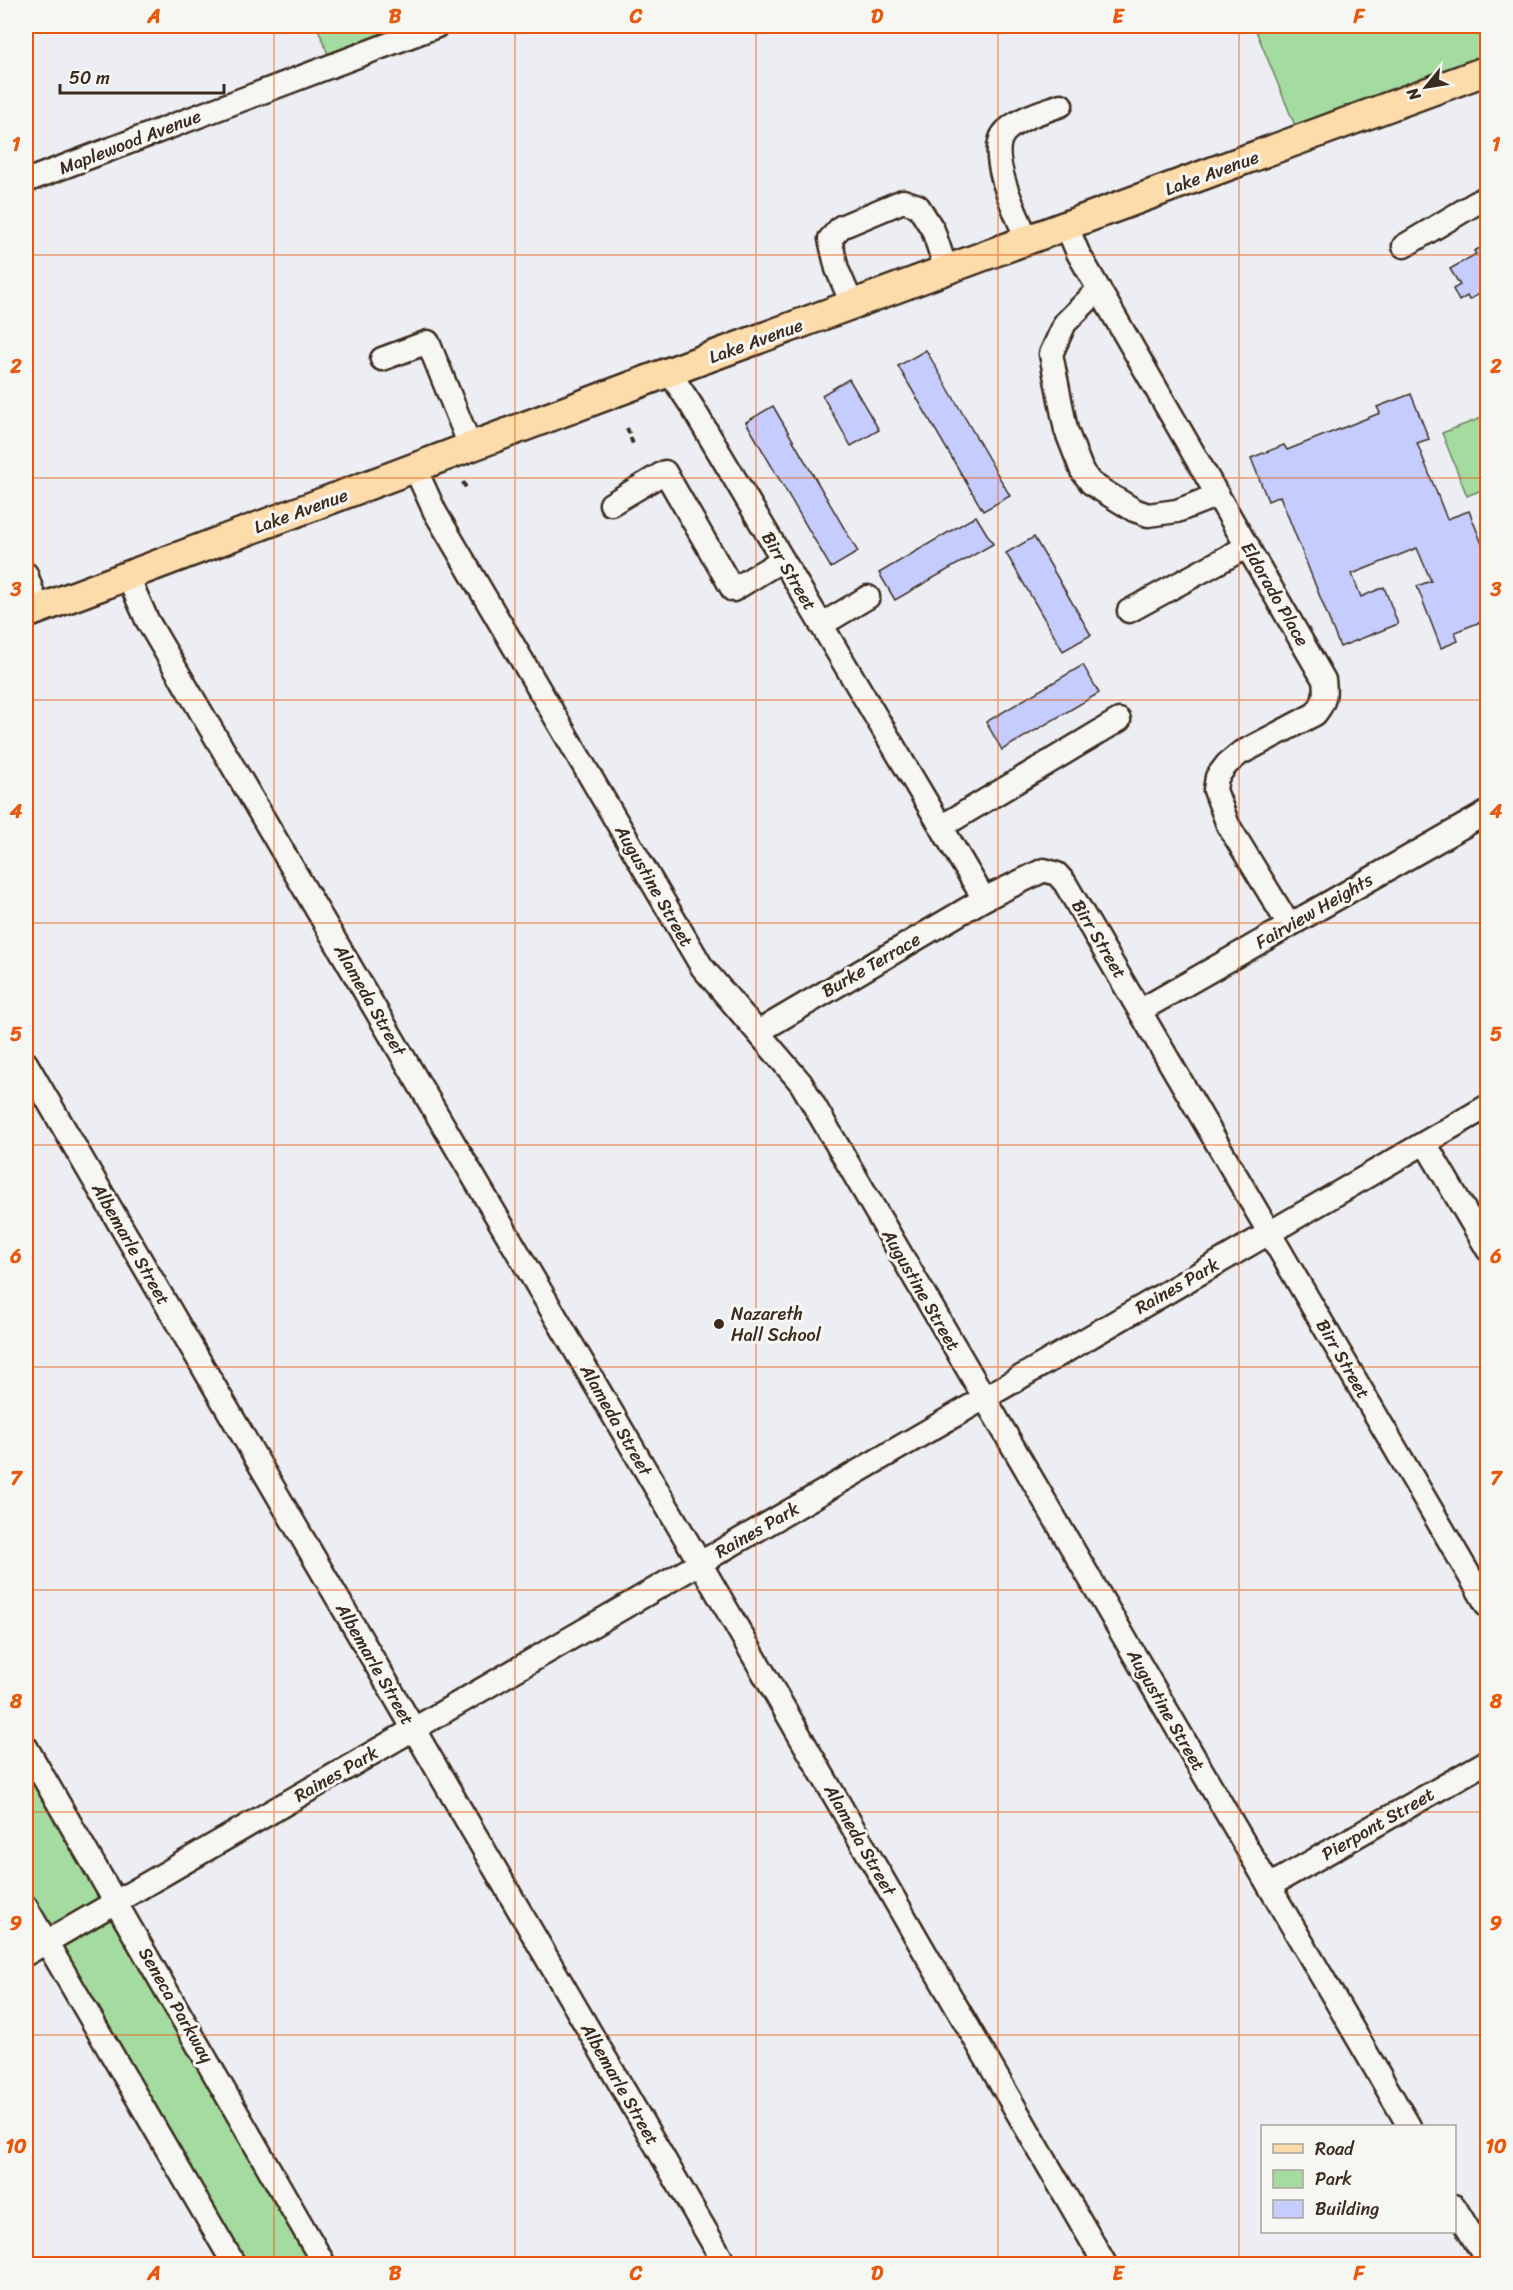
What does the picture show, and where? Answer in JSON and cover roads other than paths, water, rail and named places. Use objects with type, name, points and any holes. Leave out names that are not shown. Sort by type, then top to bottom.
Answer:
[{"type":"main road","name":"Lake Avenue","points":[[32,612],[669,372],[1488,70]]},
{"type":"street","name":"Maplewood Avenue","points":[[26,181],[437,26]]},
{"type":"street","points":[[1028,241],[1000,169],[998,147],[1004,132],[1020,120],[1061,105]]},
{"type":"street","points":[[1404,246],[1488,196]]},
{"type":"street","points":[[852,306],[837,269],[830,239],[841,227],[903,201],[918,206],[933,230],[946,269]]},
{"type":"street","name":"Eldorado Place","points":[[1067,227],[1078,253],[1324,680],[1326,695],[1323,705],[1315,714],[1239,754],[1217,777],[1215,790],[1228,825],[1290,925]]},
{"type":"street","points":[[1099,289],[1065,323],[1051,354],[1066,430],[1082,471],[1091,483],[1102,491],[1134,510],[1148,515],[1178,511],[1218,495]]},
{"type":"street","points":[[382,359],[428,342],[471,448]]},
{"type":"street","name":"Birr Street","points":[[669,372],[691,405],[984,899],[1044,870],[1057,874],[1065,883],[1488,1606]]},
{"type":"street","name":"Augustine Street","points":[[415,468],[435,512],[702,968],[801,1083],[1407,2125]]},
{"type":"street","points":[[611,504],[665,472],[733,590],[782,560]]},
{"type":"street","points":[[1129,611],[1248,546]]},
{"type":"street","points":[[26,574],[32,612]]},
{"type":"street","name":"Alameda Street","points":[[127,575],[147,620],[700,1563],[1105,2265]]},
{"type":"street","points":[[821,625],[868,597]]},
{"type":"street","points":[[941,827],[1119,720]]},
{"type":"street","name":"Fairview Heights","points":[[1141,1010],[1488,812]]},
{"type":"street","name":"Burke Terrace","points":[[758,1032],[984,899]]},
{"type":"street","name":"Albemarle Street","points":[[26,1063],[725,2265]]},
{"type":"street","name":"Raines Park","points":[[26,1954],[1488,1106]]},
{"type":"street","points":[[1425,1143],[1488,1250]]},
{"type":"street","name":"Seneca Parkway","points":[[26,1747],[324,2265]]},
{"type":"street","name":"Pierpont Street","points":[[1269,1886],[1488,1761]]},
{"type":"street","points":[[26,1907],[234,2265]]},
{"type":"street","points":[[1456,2208],[1488,2262]]},
{"type":"place","name":"Nazareth Hall School","points":[[719,1324]]}]
